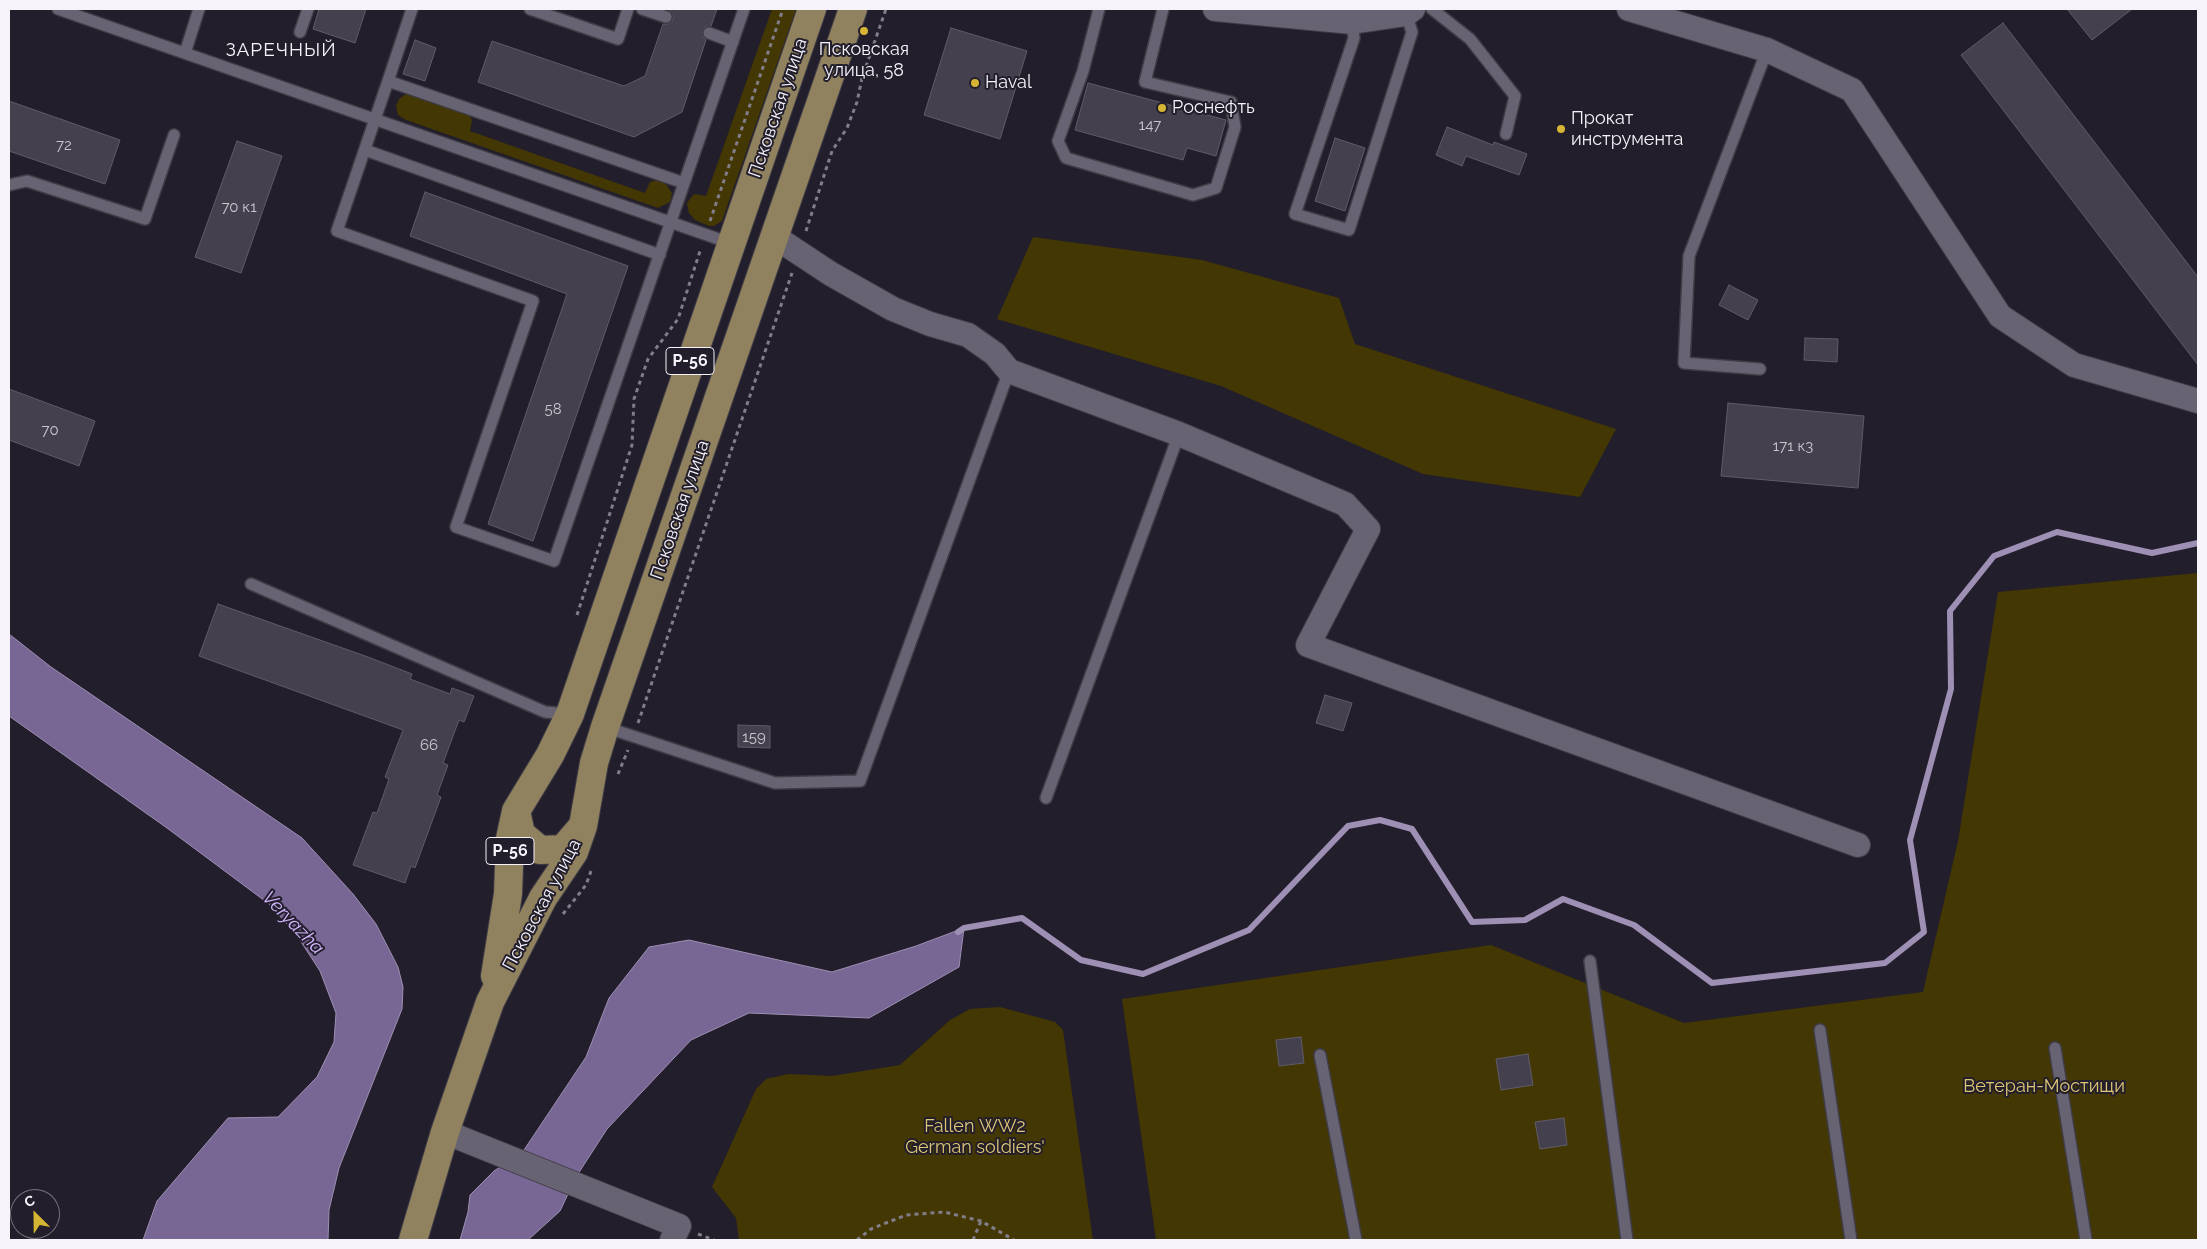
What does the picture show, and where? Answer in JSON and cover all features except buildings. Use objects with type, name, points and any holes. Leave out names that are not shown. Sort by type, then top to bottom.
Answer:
[{"type":"main road","name":"Псковская улица","points":[[490,1002],[508,894],[510,839],[516,811],[550,755],[570,714],[730,243],[812,9]]},
{"type":"main road","name":"Псковская улица","points":[[413,1240],[446,1132],[490,1002],[543,898],[574,852],[583,826],[594,762],[605,727],[853,9]]},
{"type":"main road","points":[[516,811],[521,834],[540,850],[563,849],[583,826]]},
{"type":"main road","name":"Р-56","points":[[395,1240],[446,1132]]},
{"type":"street","points":[[1215,9],[1352,22],[1410,11]]},
{"type":"street","points":[[1629,9],[1767,50],[1852,90],[2000,316],[2074,365],[2198,401]]},
{"type":"street","points":[[775,237],[831,274],[893,309],[930,324],[968,335],[995,354],[1008,371],[1179,434],[1345,504],[1368,529],[1308,645],[1858,845]]},
{"type":"street","points":[[446,1132],[679,1226],[672,1240]]},
{"type":"lane","points":[[57,9],[730,243]]},
{"type":"lane","points":[[185,53],[199,9]]},
{"type":"lane","points":[[300,32],[308,9]]},
{"type":"lane","points":[[412,9],[337,231],[533,302],[456,527],[554,561],[744,9]]},
{"type":"lane","points":[[530,9],[618,39],[628,9]]},
{"type":"lane","points":[[642,9],[666,17]]},
{"type":"lane","points":[[1099,9],[1083,71],[1058,141],[1066,158],[1193,195],[1216,188],[1235,127],[1231,102],[1145,82],[1163,9]]},
{"type":"lane","points":[[1432,9],[1470,39],[1515,96],[1506,134]]},
{"type":"lane","points":[[1352,22],[1354,38],[1295,214],[1349,230],[1412,32],[1410,11]]},
{"type":"lane","points":[[708,33],[733,42]]},
{"type":"lane","points":[[1760,369],[1684,363],[1689,256],[1767,50]]},
{"type":"lane","points":[[388,81],[684,183]]},
{"type":"lane","points":[[9,185],[27,180],[145,219],[174,135]]},
{"type":"lane","points":[[365,150],[660,255]]},
{"type":"lane","points":[[605,727],[774,783],[860,781],[1008,371]]},
{"type":"lane","points":[[1046,798],[1179,434]]},
{"type":"lane","points":[[251,584],[545,712],[570,714]]},
{"type":"lane","points":[[1590,961],[1627,1240]]},
{"type":"lane","points":[[1820,1030],[1851,1240]]},
{"type":"lane","points":[[2055,1048],[2086,1240]]},
{"type":"lane","points":[[1320,1055],[1356,1240]]},
{"type":"path","points":[[575,620],[632,445],[634,399],[648,359],[678,319],[705,234],[783,9]]},
{"type":"path","points":[[617,776],[633,736],[799,253],[832,151],[847,128],[857,102],[862,78],[886,9]]},
{"type":"path","points":[[558,921],[586,885],[592,868]]},
{"type":"path","points":[[857,1240],[871,1229],[906,1215],[944,1212],[981,1220],[1014,1240]]},
{"type":"path","points":[[973,1240],[981,1220]]},
{"type":"green space","points":[[772,9],[796,9],[722,221],[714,226],[709,226],[695,220],[689,213],[687,203],[694,194],[706,196]]},
{"type":"green space","points":[[406,94],[411,94],[469,115],[472,120],[470,131],[645,193],[650,182],[657,180],[665,183],[672,193],[670,202],[658,208],[406,120],[398,115],[396,106],[399,99]]},
{"type":"green space","points":[[1033,237],[1202,260],[1339,298],[1355,344],[1616,429],[1580,497],[1423,474],[1221,386],[997,319]]},
{"type":"green space","name":"Ветеран-Мостищи","points":[[2198,573],[2198,1240],[1156,1240],[1122,999],[1491,945],[1684,1023],[1923,992],[1958,841],[1998,592]]},
{"type":"green space","name":"Fallen WW2 German soldiers'","points":[[1000,1007],[1055,1022],[1063,1030],[1093,1240],[739,1240],[736,1218],[712,1187],[756,1089],[766,1079],[788,1074],[832,1076],[900,1065],[950,1020],[970,1009]]},
{"type":"water","name":"Veryazha","points":[[9,634],[51,667],[302,838],[353,894],[376,924],[398,967],[403,987],[402,1009],[339,1168],[329,1210],[328,1240],[143,1240],[157,1201],[228,1118],[278,1117],[317,1077],[334,1042],[336,1013],[320,971],[296,934],[269,904],[167,828],[9,716]]},
{"type":"water","points":[[964,928],[959,967],[869,1018],[749,1013],[691,1040],[607,1129],[576,1177],[560,1211],[528,1240],[460,1240],[468,1212],[470,1195],[494,1171],[522,1153],[586,1057],[609,998],[649,947],[689,940],[832,972],[916,946]]},
{"type":"waterway","points":[[958,932],[964,928],[1022,918],[1081,960],[1143,974],[1249,930],[1348,826],[1380,820],[1412,829],[1472,922],[1525,920],[1563,899],[1634,925],[1712,983],[1885,963],[1924,932],[1910,840],[1951,689],[1950,611],[1994,556],[2057,532],[2152,553],[2198,543]]},
{"type":"place","name":"Псковская улица, 58","points":[[864,31]]},
{"type":"place","name":"Haval","points":[[975,83]]},
{"type":"place","name":"Роснефть","points":[[1162,108]]},
{"type":"place","name":"Прокат инструмента","points":[[1561,129]]},
{"type":"district","name":"ЗАРЕЧНЫЙ","points":[[281,50]]}]
